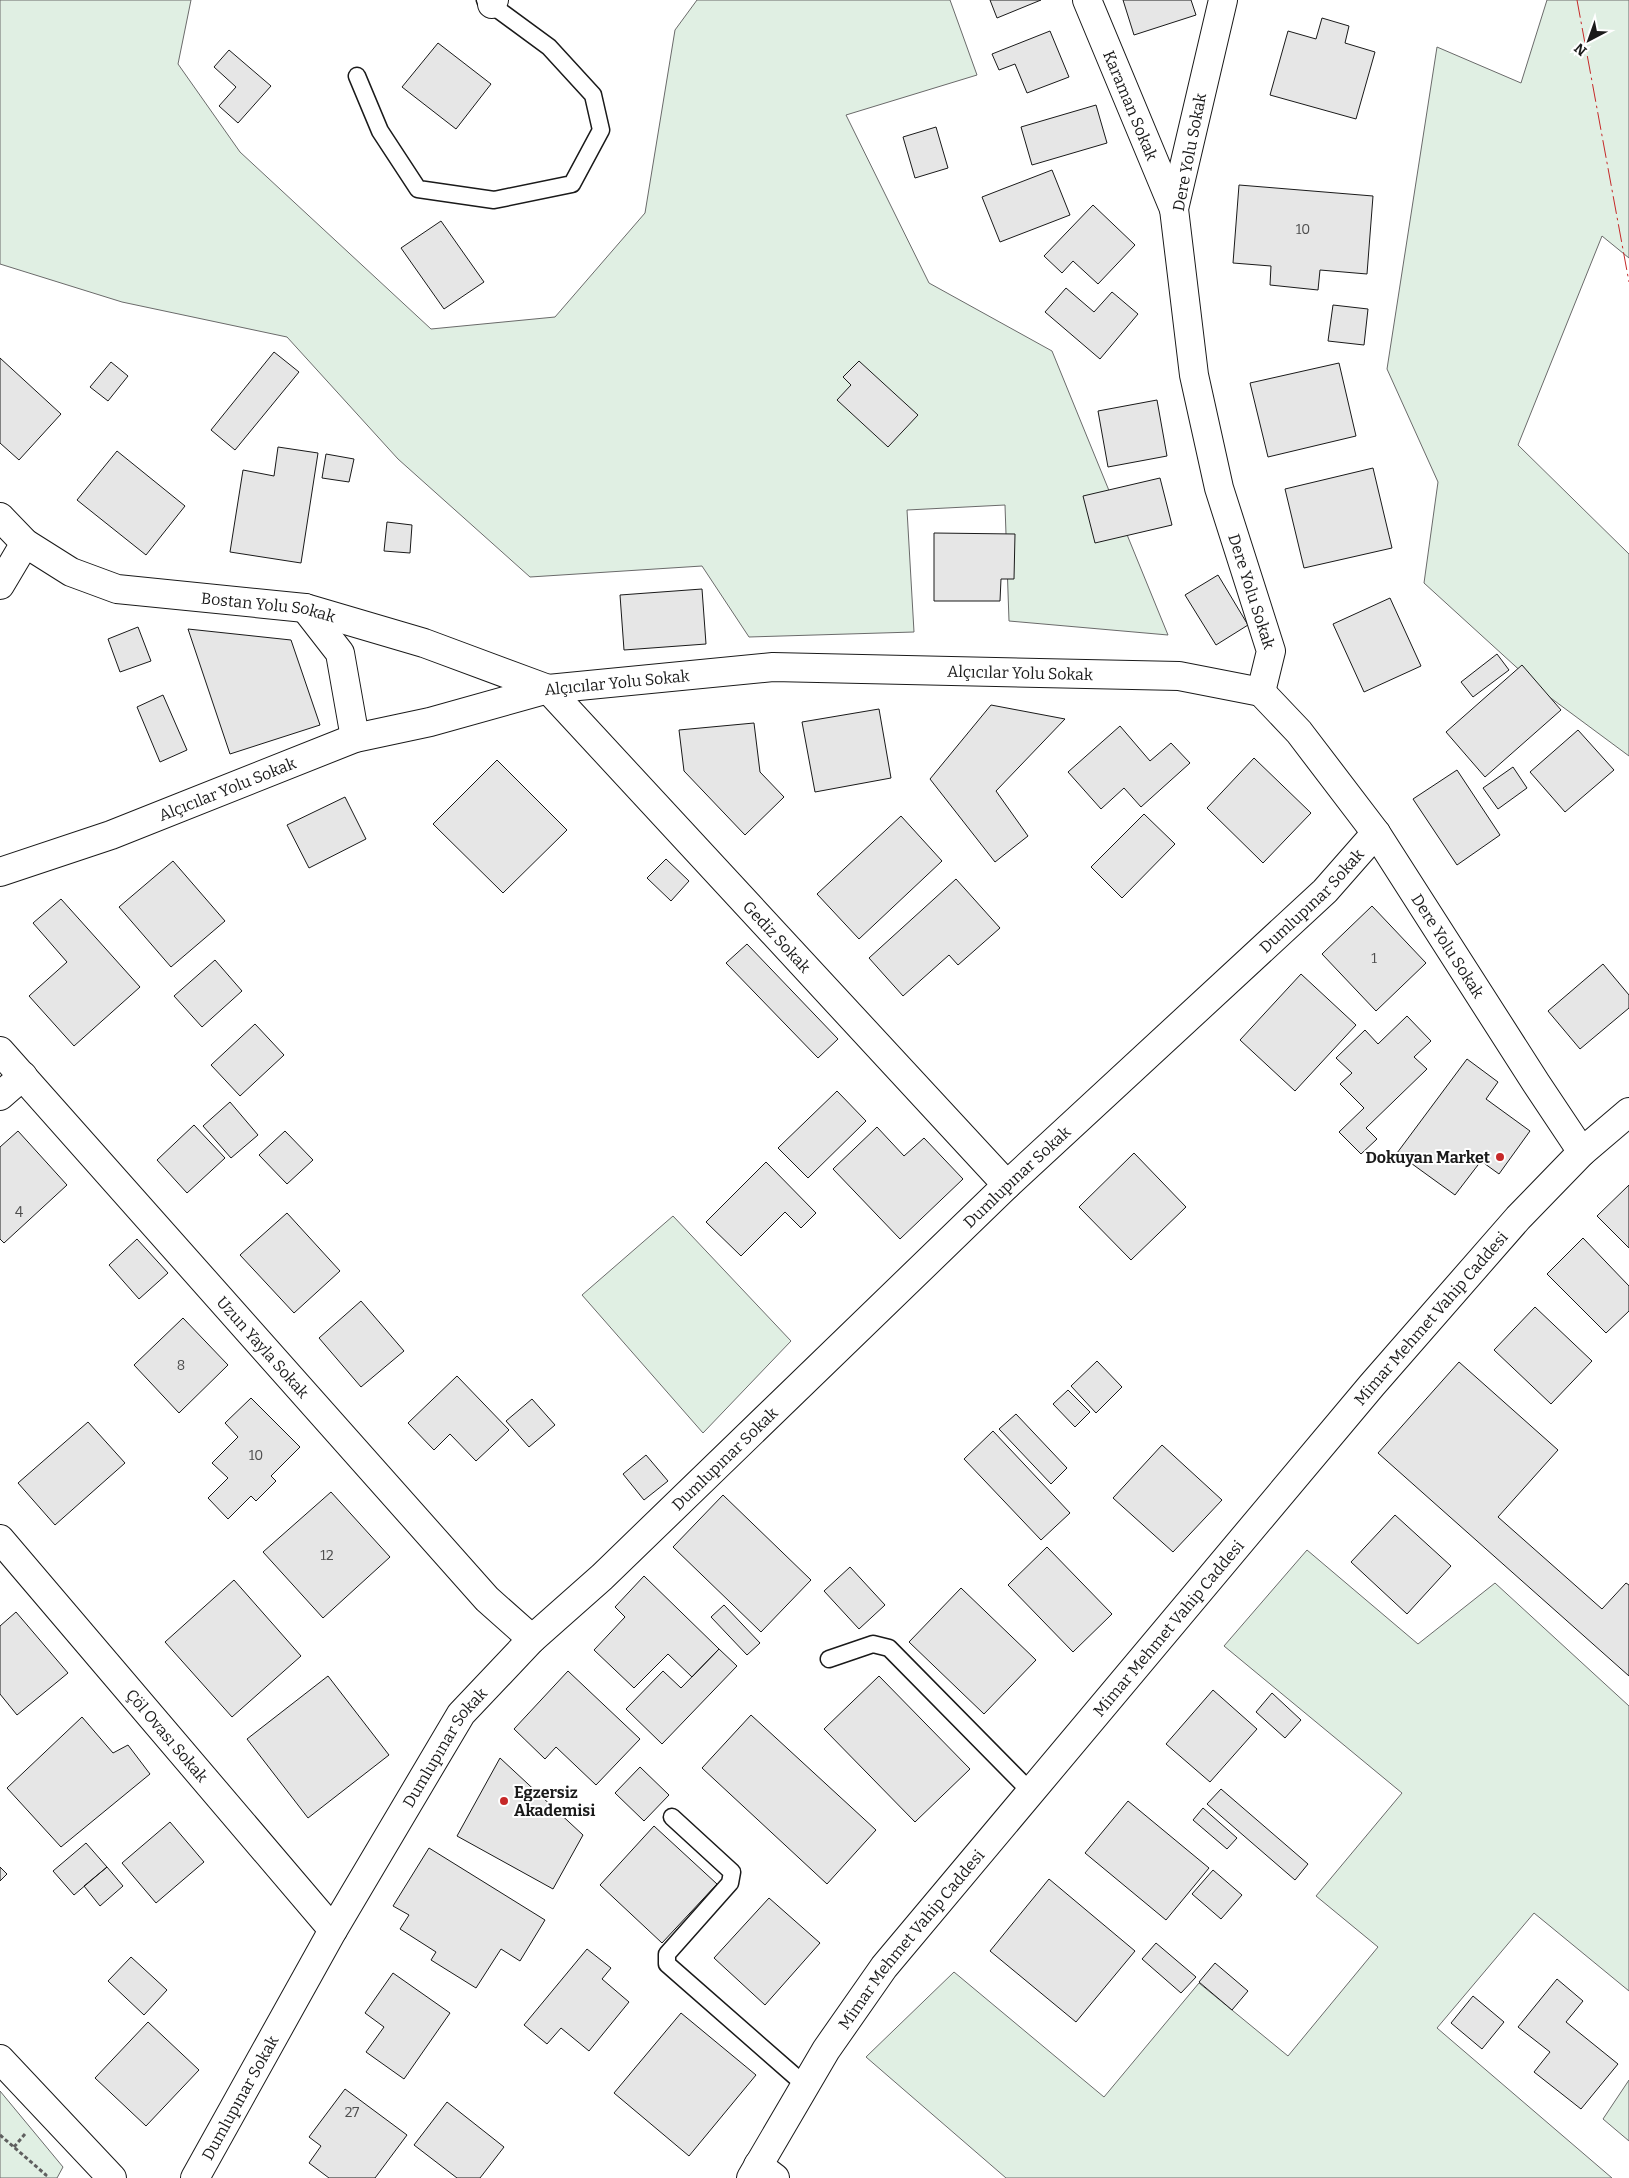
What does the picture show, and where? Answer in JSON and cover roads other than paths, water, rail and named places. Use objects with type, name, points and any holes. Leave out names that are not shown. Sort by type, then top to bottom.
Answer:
[{"type":"street","name":"Karaman Sokak","points":[[1087,0],[1174,209]]},
{"type":"street","name":"Dere Yolu Sokak","points":[[1223,0],[1174,209],[1194,375],[1219,488],[1271,651],[1261,692],[1299,732],[1376,832],[1582,1152]]},
{"type":"street","name":"Bostan Yolu Sokak","points":[[0,517],[25,543],[71,572],[117,589],[305,608],[424,643],[548,689]]},
{"type":"street","points":[[0,585],[25,543]]},
{"type":"street","points":[[305,608],[340,653],[356,738]]},
{"type":"street","name":"Alçıcılar Yolu Sokak","points":[[0,872],[111,835],[356,738],[430,722],[548,689],[774,667],[1179,676],[1261,692]]},
{"type":"street","name":"Gediz Sokak","points":[[548,689],[1007,1185]]},
{"type":"street","name":"Dumlupınar Sokak","points":[[194,2178],[333,1930],[461,1714],[532,1639],[602,1577],[1007,1185],[1325,891],[1376,832]]},
{"type":"street","name":"Uzun Yayla Sokak","points":[[0,1051],[487,1599],[532,1639]]},
{"type":"street","points":[[0,1096],[23,1076]]},
{"type":"street","name":"Mimar Mehmet Vahip Caddesi","points":[[762,2174],[805,2085],[826,2050],[884,1967],[1372,1385],[1518,1218],[1582,1152],[1629,1112]]},
{"type":"street","name":"Çöl Ovası Sokak","points":[[0,1539],[333,1930]]},
{"type":"street","points":[[0,2059],[112,2178]]},
{"type":"lane","points":[[356,76],[380,131],[418,190],[494,200],[572,184],[601,130],[593,95],[549,46],[490,1]]},
{"type":"lane","points":[[829,1659],[873,1644],[890,1648],[1031,1792]]},
{"type":"lane","points":[[672,1817],[732,1872],[730,1884],[667,1954],[667,1964],[805,2085]]},
{"type":"place","name":"Dokuyan Market","points":[[1500,1157]]},
{"type":"place","name":"Egzersiz Akademisi","points":[[504,1801]]}]
